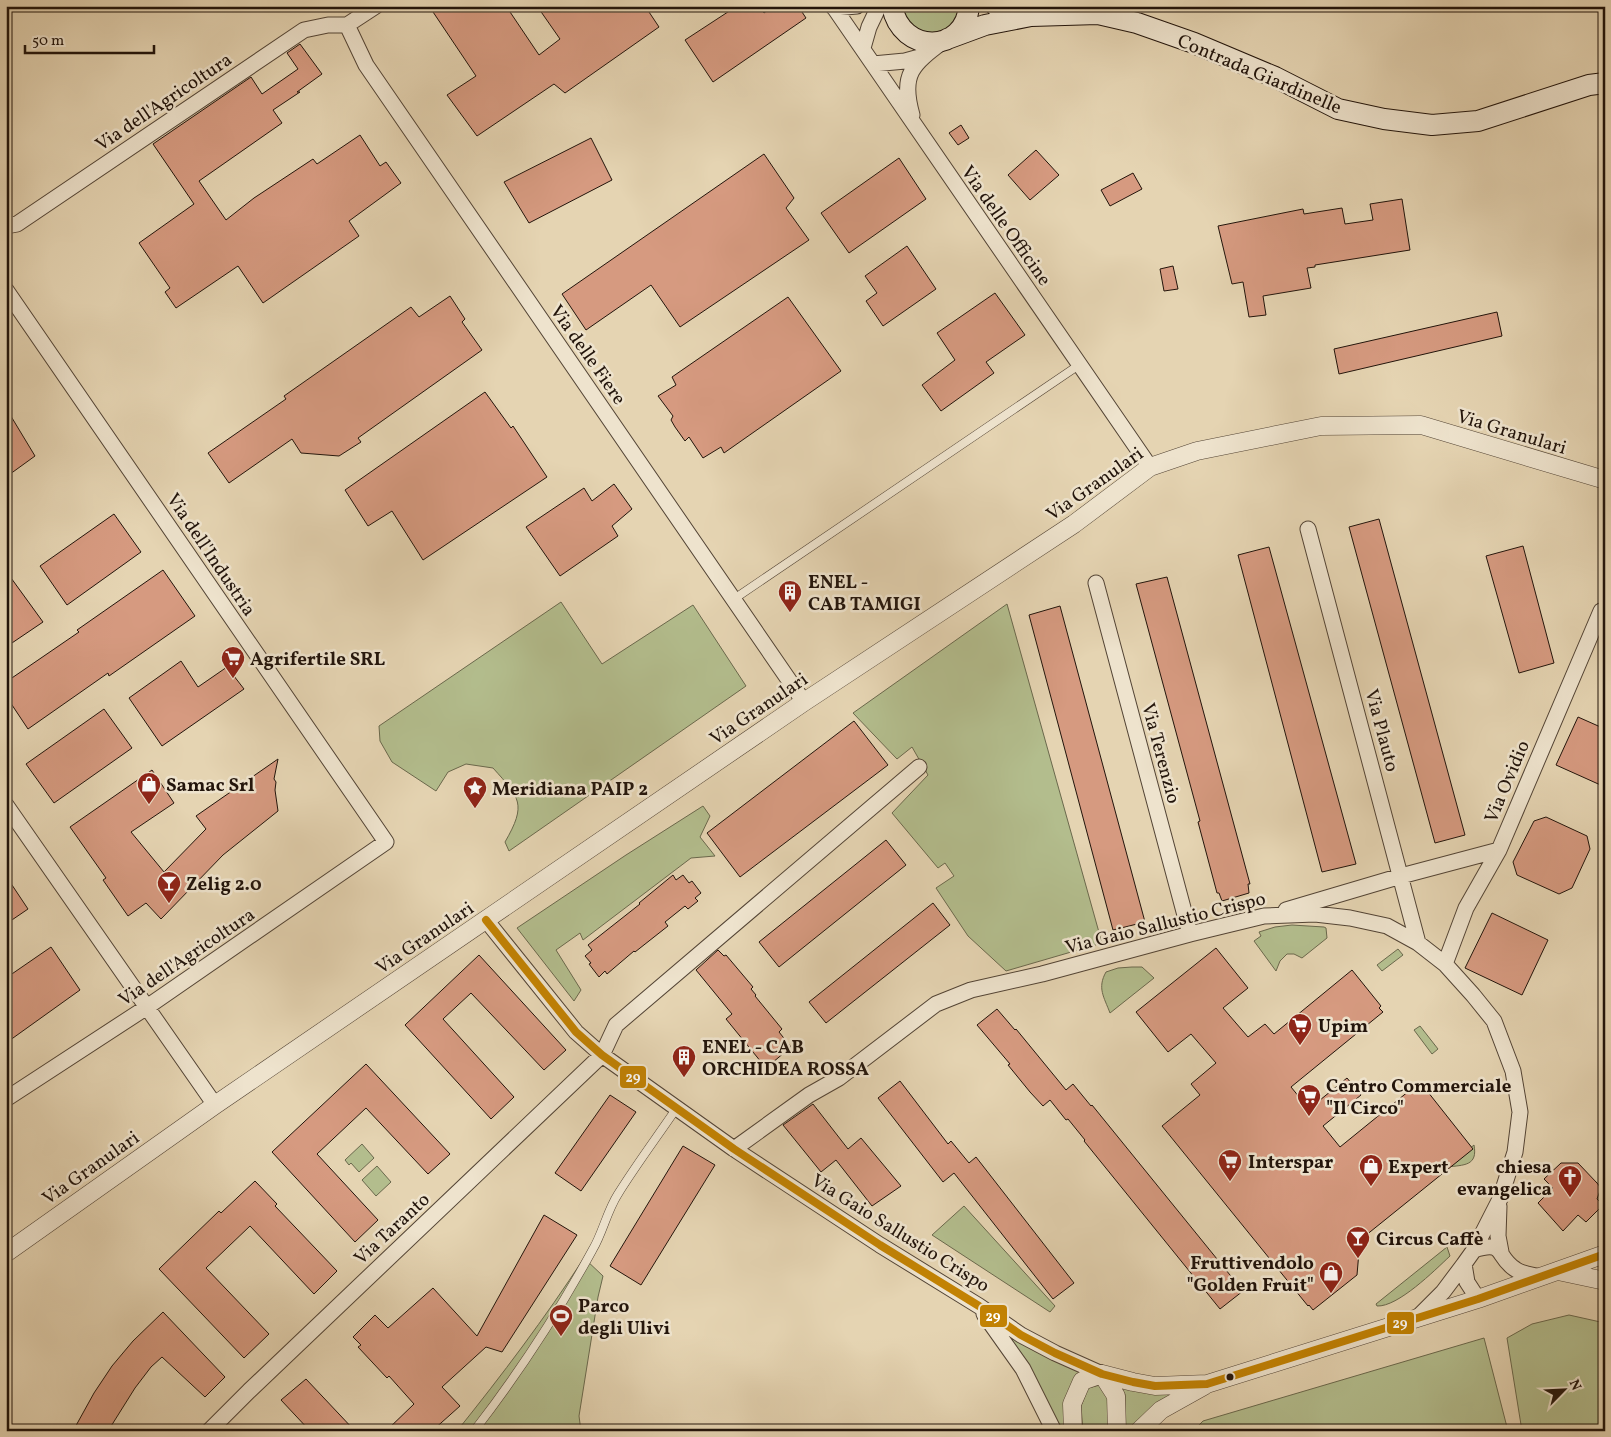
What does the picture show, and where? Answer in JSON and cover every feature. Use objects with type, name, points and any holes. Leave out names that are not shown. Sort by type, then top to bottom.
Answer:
[{"type":"main road","points":[[892,6],[895,19],[902,29],[911,37],[922,42],[935,42],[985,25],[1031,16]]},
{"type":"main road","points":[[947,39],[964,24],[969,6]]},
{"type":"main road","points":[[996,6],[1031,16]]},
{"type":"main road","name":"Contrada Giardinelle","points":[[1031,16],[1098,14],[1137,23],[1194,43],[1275,77],[1338,109],[1432,125],[1478,121],[1589,85],[1605,83]]},
{"type":"street","points":[[347,25],[376,6]]},
{"type":"street","points":[[834,7],[857,6]]},
{"type":"street","points":[[863,48],[869,27],[879,6]]},
{"type":"street","name":"Via delle Officine","points":[[834,7],[1150,467]]},
{"type":"street","name":"Via dell'Agricoltura","points":[[6,226],[17,224],[304,30],[328,25],[347,25]]},
{"type":"street","name":"Via delle Fiere","points":[[347,25],[366,65],[804,702]]},
{"type":"street","points":[[915,126],[907,99],[907,83],[912,69],[926,55],[947,39]]},
{"type":"street","points":[[873,64],[904,61],[926,55]]},
{"type":"street","name":"Via dell'Industria","points":[[6,290],[386,842]]},
{"type":"street","name":"Via Granulari","points":[[6,1253],[215,1105],[804,702],[1074,524],[1150,467],[1197,450],[1321,426],[1421,425],[1605,480]]},
{"type":"street","name":"Via Plauto","points":[[1308,528],[1418,943]]},
{"type":"street","name":"Via Terenzio","points":[[1096,583],[1190,934]]},
{"type":"street","name":"Via Ovidio","points":[[1445,964],[1466,908],[1499,850],[1601,611]]},
{"type":"street","points":[[602,1055],[616,1025],[919,766]]},
{"type":"street","points":[[6,805],[215,1105]]},
{"type":"street","name":"Via dell'Agricoltura","points":[[6,1099],[147,1007],[386,842]]},
{"type":"street","points":[[1264,916],[1499,850]]},
{"type":"street","name":"Via Gaio Sallustio Crispo","points":[[734,1150],[809,1096],[839,1078],[936,1004],[971,990],[1042,974],[1264,916],[1315,914],[1350,918],[1387,926],[1418,943],[1445,964],[1474,996],[1494,1022],[1513,1071],[1520,1112],[1515,1152],[1500,1199],[1474,1250],[1442,1292],[1418,1317]]},
{"type":"street","name":"Via Gaio Sallustio Crispo","points":[[486,920],[576,1032],[602,1055],[734,1150],[880,1245],[1021,1334],[1055,1353],[1102,1374],[1155,1386],[1207,1384],[1478,1299],[1605,1254]]},
{"type":"street","name":"Via Taranto","points":[[209,1431],[245,1394],[602,1055]]},
{"type":"street","name":"Via Gaio Sallustio Crispo","points":[[1500,1199],[1498,1236],[1501,1252]]},
{"type":"street","points":[[1474,1250],[1487,1246],[1494,1247],[1501,1252],[1515,1270],[1605,1281]]},
{"type":"street","points":[[1464,1264],[1467,1282],[1478,1299]]},
{"type":"street","points":[[979,1306],[1023,1369],[1054,1431]]},
{"type":"street","points":[[1073,1431],[1072,1404],[1082,1381],[1102,1374],[1116,1396],[1117,1431]]},
{"type":"street","points":[[1139,1431],[1161,1410],[1207,1384]]},
{"type":"lane","points":[[734,599],[1079,365]]},
{"type":"lane","points":[[474,1431],[512,1381],[550,1323],[602,1234],[608,1214],[617,1195],[676,1109]]},
{"type":"green space","points":[[900,6],[962,6],[959,16],[943,32],[926,34],[905,20]]},
{"type":"green space","points":[[561,602],[602,664],[693,605],[746,686],[509,851],[505,842],[516,819],[517,802],[509,787],[493,768],[466,764],[448,772],[436,791],[392,762],[380,741],[379,726]]},
{"type":"green space","points":[[1007,604],[1102,943],[1006,971],[968,936],[936,888],[954,876],[945,863],[938,868],[892,813],[928,775],[912,747],[897,759],[853,713]]},
{"type":"green space","points":[[703,806],[710,816],[700,837],[715,856],[691,858],[583,940],[580,933],[556,950],[581,990],[574,1001],[517,928]]},
{"type":"green space","points":[[1292,925],[1324,927],[1326,928],[1327,938],[1302,958],[1294,954],[1287,954],[1280,961],[1276,971],[1254,941],[1261,936],[1259,932],[1275,927]]},
{"type":"green space","points":[[1398,949],[1403,955],[1382,971],[1377,965]]},
{"type":"green space","points":[[1142,967],[1154,978],[1110,1013],[1102,988],[1103,978],[1106,972],[1118,968]]},
{"type":"green space","points":[[1420,1026],[1438,1049],[1432,1054],[1414,1030]]},
{"type":"green space","points":[[362,1144],[374,1158],[359,1172],[351,1163],[349,1165],[345,1160]]},
{"type":"green space","points":[[1474,1145],[1475,1152],[1472,1161],[1464,1165],[1447,1167]]},
{"type":"green space","points":[[377,1166],[391,1182],[376,1196],[362,1180]]},
{"type":"green space","points":[[964,1206],[1055,1306],[1050,1312],[932,1235]]},
{"type":"green space","points":[[1447,1247],[1450,1256],[1425,1279],[1395,1301],[1377,1306],[1376,1304]]},
{"type":"green space","name":"Parco degli Ulivi","points":[[584,1258],[603,1276],[579,1416],[581,1431],[457,1431],[523,1346]]},
{"type":"green space","points":[[1569,1315],[1605,1323],[1605,1431],[1522,1431],[1507,1338],[1532,1324]]},
{"type":"green space","points":[[1001,1328],[1085,1371],[1066,1431],[1060,1431]]},
{"type":"green space","points":[[1484,1338],[1508,1431],[1193,1431],[1203,1421]]},
{"type":"green space","points":[[1100,1385],[1108,1398],[1111,1431],[1083,1431],[1081,1406],[1088,1388]]},
{"type":"green space","points":[[1120,1386],[1175,1393],[1130,1431],[1125,1431],[1125,1394]]},
{"type":"building","points":[[429,6],[506,6],[539,55],[560,39],[537,6],[645,6],[659,27],[565,93],[554,84],[477,136],[447,95],[476,76]]},
{"type":"building","points":[[737,6],[759,6],[764,13],[773,6],[798,6],[806,18],[713,82],[685,40]]},
{"type":"building","points":[[300,44],[322,74],[273,110],[282,123],[199,181],[226,220],[254,198],[313,159],[317,164],[360,135],[380,166],[386,162],[401,183],[349,221],[359,236],[263,303],[238,266],[176,308],[165,292],[170,288],[139,243],[194,204],[153,144],[251,77],[262,94],[298,69],[287,53]]},
{"type":"building","points":[[961,125],[969,138],[958,145],[949,133]]},
{"type":"building","points":[[591,138],[612,180],[529,223],[504,182]]},
{"type":"building","points":[[1036,150],[1059,175],[1030,200],[1008,175]]},
{"type":"building","points":[[764,154],[794,198],[786,208],[809,240],[680,327],[651,285],[586,330],[562,294]]},
{"type":"building","points":[[899,158],[926,199],[849,253],[821,213]]},
{"type":"building","points":[[1133,173],[1142,189],[1110,206],[1101,190]]},
{"type":"building","points":[[1402,199],[1410,250],[1315,265],[1315,267],[1307,268],[1311,288],[1263,296],[1266,315],[1249,317],[1243,282],[1232,284],[1218,226],[1303,209],[1304,214],[1342,208],[1345,224],[1373,220],[1370,204]]},
{"type":"building","points":[[907,246],[936,289],[883,326],[866,301],[877,293],[865,276]]},
{"type":"building","points":[[1173,266],[1178,289],[1164,291],[1160,269]]},
{"type":"building","points":[[995,293],[1025,335],[986,362],[994,373],[941,411],[922,385],[955,360],[937,333]]},
{"type":"building","points":[[450,296],[465,319],[462,322],[482,350],[358,438],[361,442],[339,456],[301,453],[292,439],[229,483],[208,453],[286,399],[284,396],[411,307],[419,317]]},
{"type":"building","points":[[788,297],[841,371],[724,453],[721,447],[703,458],[689,437],[685,441],[671,420],[673,416],[658,396],[676,385],[672,377]]},
{"type":"building","points":[[1497,312],[1502,336],[1339,374],[1334,349]]},
{"type":"building","points":[[485,392],[511,428],[513,426],[547,477],[423,560],[392,511],[368,526],[345,490]]},
{"type":"building","points":[[6,408],[35,456],[6,477]]},
{"type":"building","points":[[614,484],[632,509],[612,526],[618,536],[560,576],[526,527],[584,488],[592,501]]},
{"type":"building","points":[[114,514],[141,552],[67,605],[40,566]]},
{"type":"building","points":[[1379,519],[1465,835],[1435,843],[1349,527]]},
{"type":"building","points":[[1523,546],[1554,663],[1519,673],[1486,556]]},
{"type":"building","points":[[1269,547],[1356,864],[1322,872],[1238,555]]},
{"type":"building","points":[[163,570],[195,616],[109,676],[108,673],[28,729],[6,696],[6,682],[79,632],[77,630]]},
{"type":"building","points":[[6,571],[43,622],[6,647]]},
{"type":"building","points":[[1167,577],[1250,884],[1248,884],[1249,893],[1222,901],[1219,893],[1217,893],[1198,822],[1200,821],[1136,584]]},
{"type":"building","points":[[1060,606],[1145,922],[1113,930],[1029,615]]},
{"type":"building","points":[[181,661],[198,687],[227,667],[244,689],[162,746],[129,698]]},
{"type":"building","points":[[104,709],[132,748],[54,803],[26,764]]},
{"type":"building","points":[[1578,717],[1605,729],[1605,787],[1556,765]]},
{"type":"building","points":[[854,721],[888,765],[740,877],[707,833]]},
{"type":"building","points":[[278,759],[274,779],[276,782],[275,790],[278,811],[223,855],[161,919],[146,903],[128,916],[103,880],[106,878],[70,827],[152,770],[174,803],[131,832],[164,872],[206,829],[196,816]]},
{"type":"building","points":[[1546,817],[1587,836],[1590,849],[1572,888],[1559,894],[1517,875],[1513,862],[1534,821]]},
{"type":"building","points":[[886,840],[906,865],[779,967],[759,942]]},
{"type":"building","points":[[673,875],[676,880],[683,875],[689,883],[692,881],[701,893],[695,898],[698,901],[688,909],[685,906],[665,922],[668,926],[607,974],[605,971],[599,977],[585,956],[592,950],[588,945]]},
{"type":"building","points":[[6,876],[28,909],[6,924]]},
{"type":"building","points":[[933,903],[950,925],[826,1023],[809,1002]]},
{"type":"building","points":[[1492,913],[1548,940],[1522,995],[1465,968]]},
{"type":"building","points":[[51,947],[80,990],[6,1043],[6,978]]},
{"type":"building","points":[[1216,948],[1248,988],[1223,1008],[1248,1037],[1265,1024],[1274,1034],[1352,970],[1381,1006],[1379,1008],[1383,1012],[1291,1087],[1309,1109],[1347,1078],[1361,1095],[1323,1126],[1340,1147],[1420,1082],[1473,1149],[1360,1240],[1357,1275],[1313,1310],[1162,1126],[1200,1095],[1191,1084],[1216,1063],[1191,1034],[1168,1052],[1136,1012]]},
{"type":"building","points":[[718,950],[724,956],[726,955],[753,987],[751,989],[755,996],[782,1029],[779,1032],[791,1047],[766,1068],[726,1019],[732,1014],[696,970]]},
{"type":"building","points":[[479,955],[566,1050],[544,1070],[471,993],[443,1019],[514,1097],[491,1119],[405,1025]]},
{"type":"building","points":[[997,1009],[1066,1090],[1073,1084],[1092,1105],[1243,1291],[1220,1309],[1068,1119],[1066,1120],[1050,1100],[1043,1106],[1030,1092],[1008,1065],[1010,1064],[977,1025]]},
{"type":"building","points":[[366,1064],[450,1154],[428,1174],[366,1108],[317,1154],[378,1220],[355,1242],[272,1152]]},
{"type":"building","points":[[900,1081],[948,1144],[951,1141],[969,1163],[976,1157],[1074,1283],[1053,1299],[954,1173],[943,1182],[878,1098]]},
{"type":"building","points":[[610,1095],[636,1112],[581,1191],[555,1173]]},
{"type":"building","points":[[813,1104],[848,1149],[861,1138],[901,1186],[872,1206],[836,1160],[821,1172],[783,1125]]},
{"type":"building","points":[[683,1146],[715,1165],[641,1285],[610,1266]]},
{"type":"building","name":"chiesa evangelica","points":[[1561,1163],[1578,1163],[1601,1188],[1597,1199],[1603,1205],[1586,1222],[1578,1215],[1563,1231],[1538,1203],[1553,1188],[1544,1179]]},
{"type":"building","points":[[255,1181],[277,1204],[275,1206],[337,1271],[314,1294],[250,1226],[206,1268],[269,1334],[244,1358],[159,1269],[219,1211],[221,1213]]},
{"type":"building","points":[[544,1215],[577,1235],[502,1352],[486,1347],[442,1387],[460,1406],[432,1431],[386,1431],[414,1404],[389,1376],[387,1378],[358,1347],[361,1345],[353,1337],[375,1315],[388,1328],[433,1288],[477,1336]]},
{"type":"building","points":[[163,1312],[225,1377],[205,1397],[162,1357],[151,1367],[135,1388],[108,1431],[73,1431],[94,1393],[112,1366],[133,1341]]},
{"type":"building","points":[[306,1379],[355,1431],[310,1431],[281,1400]]},
{"type":"transit line","name":"29","points":[[486,920],[576,1032],[602,1055],[734,1149],[1021,1335],[1102,1374],[1155,1386],[1207,1384],[1478,1299],[1605,1254]]},
{"type":"place","name":"ENEL - CAB TAMIGI","points":[[790,613]]},
{"type":"place","name":"Agrifertile SRL","points":[[233,679]]},
{"type":"place","name":"Samac Srl","points":[[149,805]]},
{"type":"place","name":"Meridiana PAIP 2","points":[[475,809]]},
{"type":"place","name":"Zelig 2.0","points":[[169,904]]},
{"type":"place","name":"Upim","points":[[1300,1046]]},
{"type":"place","name":"ENEL - CAB ORCHIDEA ROSSA","points":[[684,1078]]},
{"type":"place","name":"Centro Commerciale \"Il Circo\"","points":[[1309,1117]]},
{"type":"place","name":"Interspar","points":[[1230,1182]]},
{"type":"place","name":"Expert","points":[[1371,1187]]},
{"type":"place","name":"chiesa evangelica","points":[[1570,1198]]},
{"type":"place","name":"Circus Caffè","points":[[1358,1259]]},
{"type":"place","name":"Fruttivendolo \"Golden Fruit\"","points":[[1331,1294]]},
{"type":"place","name":"Parco degli Ulivi","points":[[561,1337]]}]
